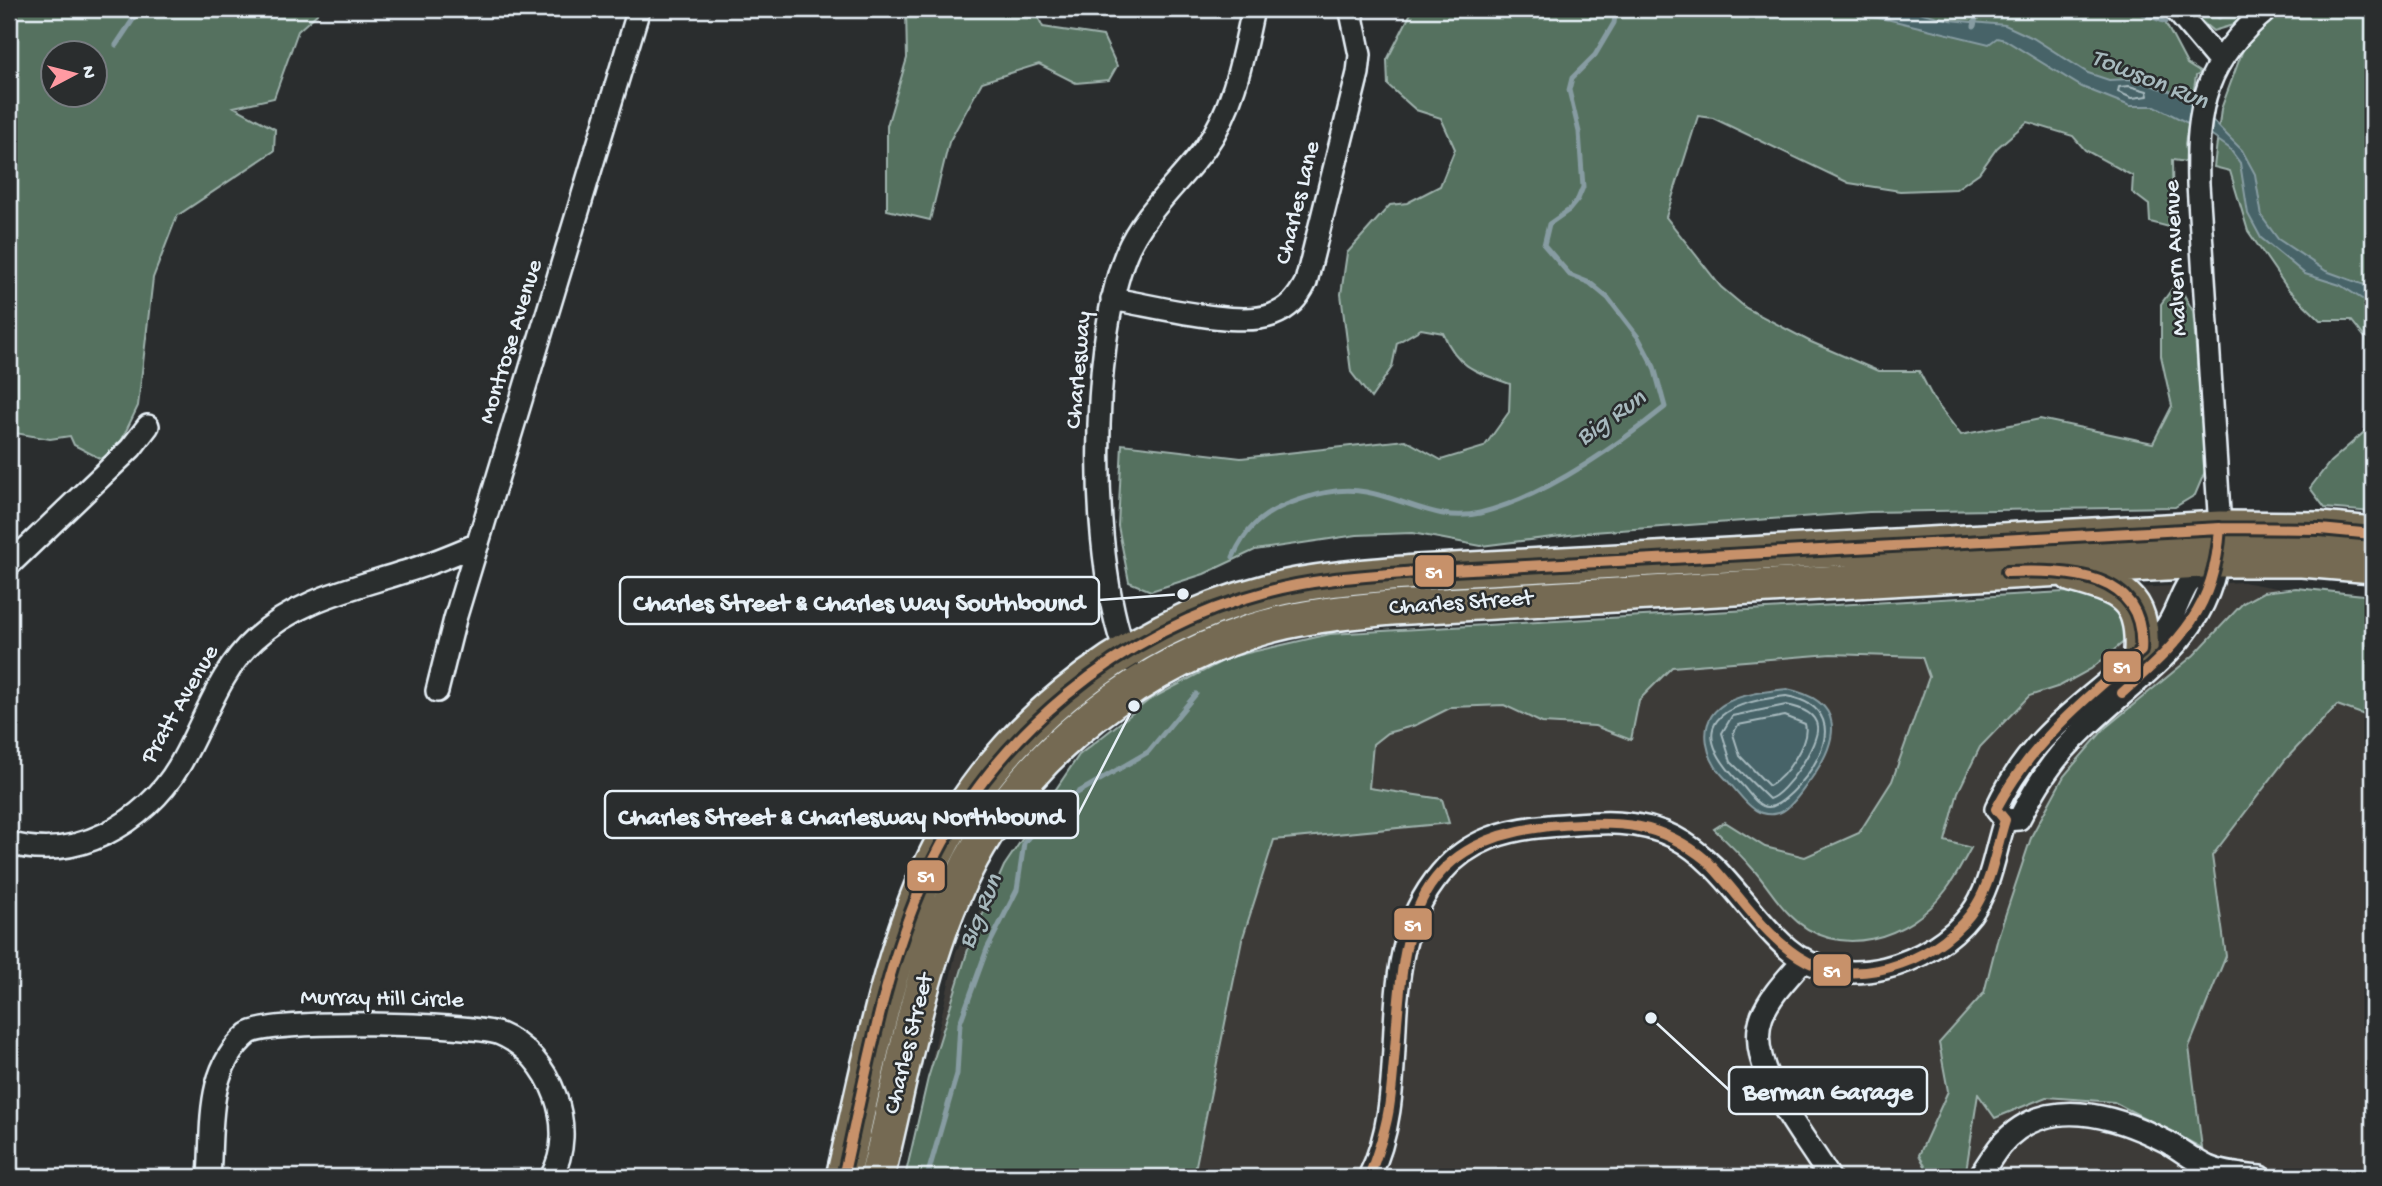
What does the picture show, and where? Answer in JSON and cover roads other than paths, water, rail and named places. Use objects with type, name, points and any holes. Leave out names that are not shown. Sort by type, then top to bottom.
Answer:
[{"type":"main road","name":"Charles Street","points":[[877,1177],[930,962],[953,897],[968,866],[1020,786],[1055,747],[1086,719],[1139,684],[1190,656],[1253,631],[1344,612],[2053,570],[2320,529],[2373,534]]},
{"type":"main road","name":"Charles Street","points":[[843,1177],[899,952],[925,877],[981,780],[1003,753],[1066,694],[1126,653],[1188,620],[1248,596],[1359,577],[2220,544],[2302,560],[2373,566]]},
{"type":"main road","points":[[2053,570],[2102,583],[2127,596],[2137,610],[2142,627],[2141,651]]},
{"type":"street","name":"Montrose Avenue","points":[[437,691],[478,544],[639,9]]},
{"type":"street","name":"Charlesway","points":[[1139,684],[1126,653],[1106,559],[1101,490],[1101,370],[1112,299],[1126,253],[1138,232],[1218,128],[1236,83],[1253,9]]},
{"type":"street","points":[[2175,9],[2218,60]]},
{"type":"street","name":"Malvern Avenue","points":[[2220,544],[2199,197],[2200,121],[2218,60],[2234,38],[2268,9]]},
{"type":"street","name":"Charles Lane","points":[[1112,299],[1247,320],[1275,314],[1298,296],[1306,282],[1358,73],[1360,55],[1351,12]]},
{"type":"street","points":[[9,565],[131,448],[148,426]]},
{"type":"street","name":"Pratt Avenue","points":[[9,843],[30,850],[69,847],[109,834],[137,812],[178,769],[227,673],[255,638],[320,598],[407,572],[478,544]]},
{"type":"street","points":[[2005,820],[1996,809],[2013,774],[2028,754],[2069,713],[2164,630],[2189,584],[2220,544]]},
{"type":"street","points":[[2005,820],[2019,819],[2038,784],[2075,737],[2185,635],[2212,585],[2220,544]]},
{"type":"street","points":[[1369,1177],[1379,1156],[1390,1115],[1396,994],[1404,950],[1430,887],[1456,857],[1478,843],[1502,833],[1529,827],[1617,823],[1658,831],[1690,847],[1706,860],[1788,950],[1828,968],[1868,971],[1903,963],[1937,947],[1972,913],[1981,896],[2005,820]]},
{"type":"street","points":[[1804,959],[1771,998],[1761,1018],[1757,1042],[1761,1060],[1780,1099],[1829,1177]]},
{"type":"street","name":"Murray Hill Circle","points":[[209,1177],[215,1079],[232,1052],[250,1032],[282,1025],[463,1026],[501,1035],[523,1051],[549,1080],[562,1109],[561,1147],[551,1177]]},
{"type":"street","points":[[1979,1177],[2000,1146],[2019,1129],[2037,1119],[2067,1113],[2118,1121],[2161,1139],[2209,1167],[2260,1177]]},
{"type":"water","name":"Towson Run","points":[[1845,9],[1907,9],[1950,20],[2005,25],[2033,38],[2088,73],[2109,80],[2130,79],[2176,93],[2212,120],[2242,150],[2255,174],[2262,217],[2278,239],[2326,271],[2373,288],[2373,306],[2340,285],[2305,274],[2261,238],[2248,214],[2240,163],[2229,148],[2209,134],[2155,106],[2130,106],[2082,87],[2005,40],[1997,38],[1989,44]]},
{"type":"water","points":[[1787,689],[1819,702],[1828,712],[1832,723],[1831,736],[1821,764],[1795,801],[1780,812],[1765,814],[1747,803],[1718,770],[1708,748],[1707,728],[1711,716],[1731,700]]},
{"type":"waterway","points":[[116,45],[140,9]]},
{"type":"waterway","name":"Big Run","points":[[1233,557],[1248,531],[1261,518],[1288,504],[1327,492],[1366,492],[1451,515],[1480,513],[1504,506],[1577,469],[1624,439],[1665,407],[1654,367],[1638,337],[1608,298],[1590,283],[1570,275],[1544,245],[1549,224],[1569,210],[1583,187],[1579,132],[1569,90],[1572,78],[1595,55],[1614,23],[1616,9]]},
{"type":"waterway","name":"Towson Run","points":[[1835,9],[1887,18]]},
{"type":"waterway","points":[[1974,26],[1978,9]]},
{"type":"waterway","points":[[2131,9],[2166,22]]},
{"type":"waterway","points":[[2219,17],[2235,9]]},
{"type":"waterway","name":"Big Run","points":[[927,1177],[957,1074],[960,1023],[987,949],[1017,890],[1024,843],[1041,821],[1072,796],[1148,752],[1196,694]]},
{"type":"place","name":"Charles Street & Charles Way Southbound","points":[[1183,594]]},
{"type":"place","name":"Charles Street & Charlesway Northbound","points":[[1134,706]]},
{"type":"place","name":"Berman Garage","points":[[1651,1018]]}]
